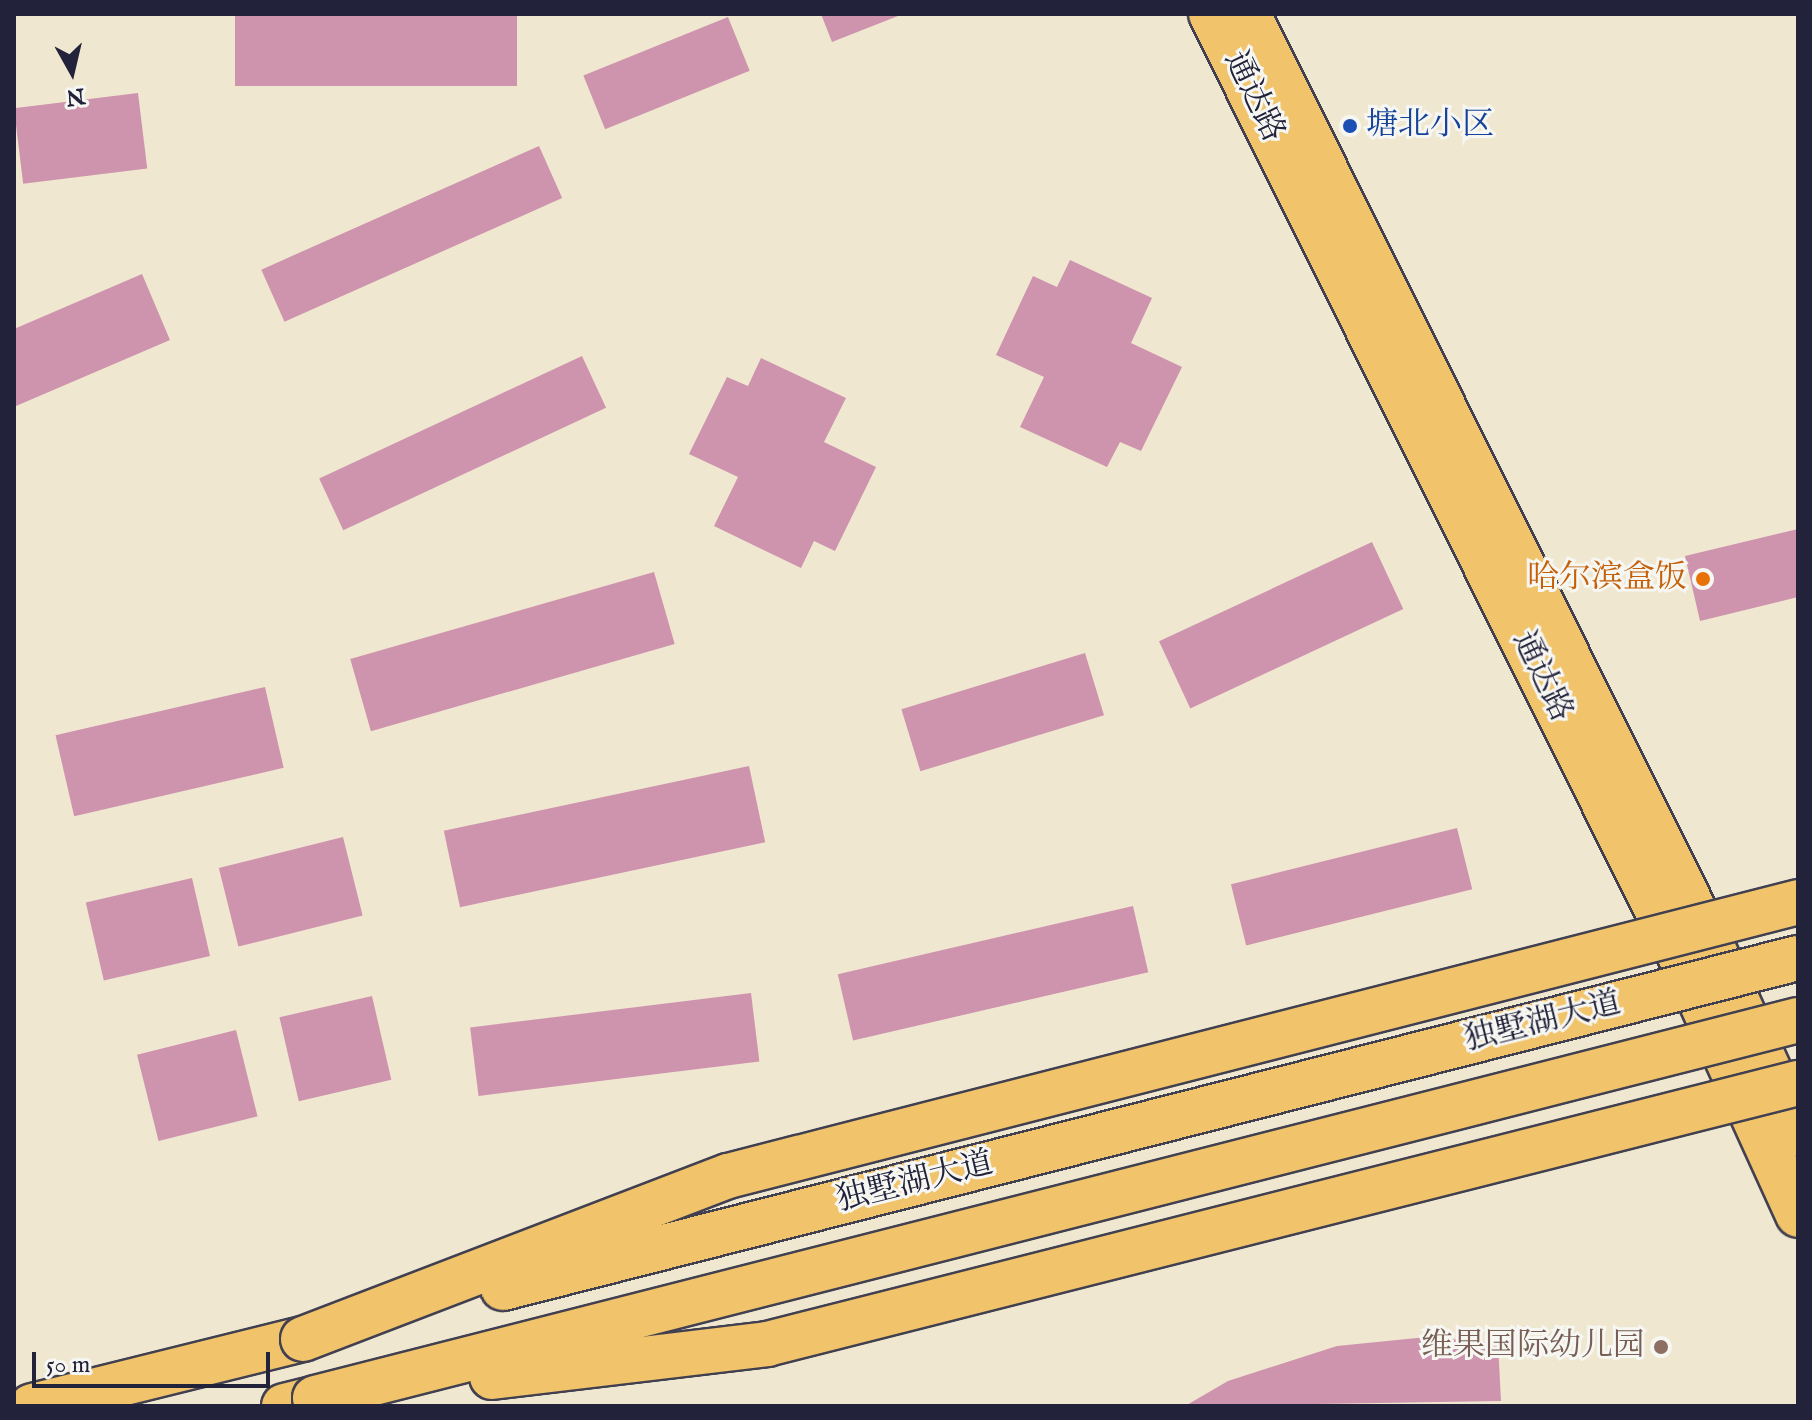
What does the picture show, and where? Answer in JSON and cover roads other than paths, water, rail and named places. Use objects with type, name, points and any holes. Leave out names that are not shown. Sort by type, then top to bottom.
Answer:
[{"type":"main road","name":"通达路","points":[[1211,14],[1696,951],[1774,1069],[1798,1134]]},
{"type":"main road","name":"通达路","points":[[1248,14],[1696,951]]},
{"type":"main road","points":[[303,1339],[728,1176],[1798,902]]},
{"type":"main road","points":[[1696,951],[1798,924]]},
{"type":"main road","name":"独墅湖大道","points":[[32,1406],[1798,958]]},
{"type":"main road","name":"独墅湖大道","points":[[300,1402],[1798,1020]]},
{"type":"main road","name":"通达路","points":[[1774,1069],[1798,1215]]},
{"type":"main road","points":[[300,1402],[767,1344],[1774,1069]]},
{"type":"place","name":"塘北小区","points":[[1350,126]]},
{"type":"place","name":"哈尔滨盒饭","points":[[1703,579]]},
{"type":"place","name":"维果国际幼儿园","points":[[1661,1347]]}]
